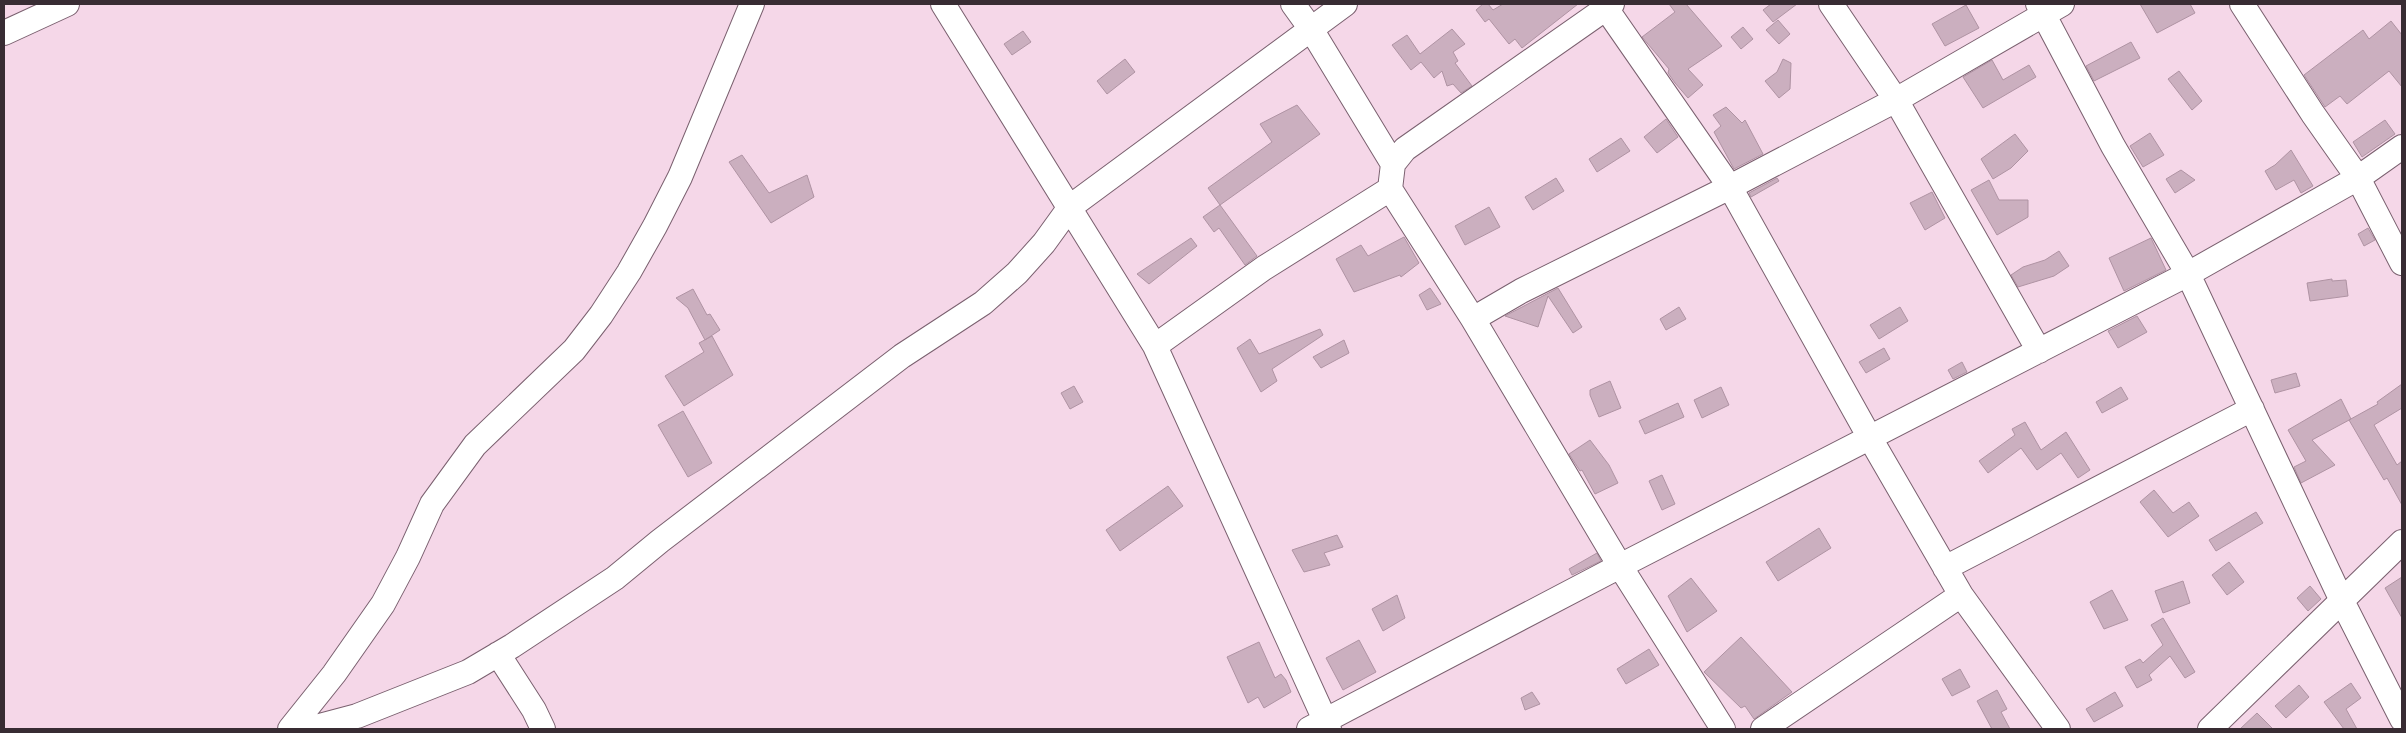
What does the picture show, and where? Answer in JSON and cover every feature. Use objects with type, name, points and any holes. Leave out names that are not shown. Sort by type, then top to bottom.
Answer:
[{"type":"street","points":[[4,33],[67,4]]},
{"type":"street","points":[[290,729],[334,674],[383,604],[408,557],[432,504],[475,445],[574,350],[610,301],[655,226],[680,177],[752,4]]},
{"type":"street","points":[[943,4],[1155,346],[1321,726],[1620,566],[2188,274],[2358,178],[2402,147]]},
{"type":"street","points":[[1293,4],[1311,29],[1393,164]]},
{"type":"street","points":[[308,729],[357,716],[468,672],[615,578],[660,540],[902,356],[983,303],[1017,273],[1044,243],[1070,207],[1345,4]]},
{"type":"street","points":[[1831,4],[1896,100],[2039,351]]},
{"type":"street","points":[[2242,4],[2313,114],[2358,178],[2402,263]]},
{"type":"street","points":[[1723,729],[1620,566],[1473,319],[1390,189],[1393,164],[1405,148],[1607,5],[1730,187],[1870,438],[1961,595],[2058,729]]},
{"type":"street","points":[[1473,319],[1521,291],[1730,187],[1896,100],[2048,7],[2113,146],[2188,274],[2342,601],[2402,719]]},
{"type":"street","points":[[1155,346],[1264,268],[1390,189]]},
{"type":"street","points":[[1945,568],[2252,409]]},
{"type":"street","points":[[2210,729],[2402,542]]},
{"type":"street","points":[[1763,729],[1961,595]]},
{"type":"street","points":[[498,654],[534,710],[543,729]]},
{"type":"building","points":[[1483,4],[1488,4],[1493,10],[1503,4],[1578,4],[1522,48],[1515,39],[1509,44],[1489,19],[1485,22],[1476,10]]},
{"type":"building","points":[[1669,4],[1686,4],[1722,46],[1688,69],[1703,85],[1688,98],[1668,73],[1669,69],[1642,37],[1675,12]]},
{"type":"building","points":[[1771,4],[1797,4],[1773,22],[1763,10]]},
{"type":"building","points":[[2140,4],[2190,4],[2195,13],[2157,33]]},
{"type":"building","points":[[1966,5],[1979,28],[1945,46],[1932,24]]},
{"type":"building","points":[[1778,20],[1790,34],[1779,44],[1766,30]]},
{"type":"building","points":[[2391,21],[2402,35],[2402,87],[2389,71],[2347,104],[2340,96],[2325,107],[2304,75],[2363,30],[2369,39]]},
{"type":"building","points":[[1743,27],[1753,39],[1741,49],[1731,37]]},
{"type":"building","points":[[1452,29],[1465,44],[1453,52],[1458,61],[1455,63],[1472,86],[1461,93],[1453,84],[1447,86],[1442,71],[1434,78],[1421,62],[1411,70],[1392,45],[1407,35],[1420,54]]},
{"type":"building","points":[[1023,31],[1031,42],[1012,55],[1004,44]]},
{"type":"building","points":[[2131,42],[2140,58],[2094,81],[2086,66]]},
{"type":"building","points":[[1125,59],[1135,72],[1107,94],[1097,81]]},
{"type":"building","points":[[1783,59],[1791,63],[1790,89],[1779,98],[1765,81],[1777,72]]},
{"type":"building","points":[[1992,60],[2003,80],[2029,65],[2036,77],[1983,108],[1963,77]]},
{"type":"building","points":[[2179,71],[2202,101],[2192,110],[2168,79]]},
{"type":"building","points":[[1297,105],[1320,134],[1220,205],[1208,188],[1272,142],[1260,124]]},
{"type":"building","points":[[1726,107],[1742,123],[1745,120],[1763,154],[1734,169],[1714,132],[1721,126],[1713,115]]},
{"type":"building","points":[[1666,119],[1678,137],[1657,153],[1644,137]]},
{"type":"building","points":[[2385,120],[2395,134],[2362,157],[2353,142]]},
{"type":"building","points":[[2150,133],[2164,155],[2143,167],[2130,146]]},
{"type":"building","points":[[2015,134],[2028,151],[2011,168],[1993,179],[1981,159]]},
{"type":"building","points":[[1621,138],[1630,151],[1597,172],[1589,159]]},
{"type":"building","points":[[2291,150],[2313,186],[2301,193],[2294,180],[2276,190],[2265,171],[2275,165]]},
{"type":"building","points":[[742,155],[769,193],[807,175],[814,197],[771,223],[729,162]]},
{"type":"building","points":[[2181,170],[2195,180],[2175,193],[2166,179]]},
{"type":"building","points":[[1556,178],[1564,191],[1533,210],[1525,197]]},
{"type":"building","points":[[1777,178],[1779,181],[1751,197],[1749,193]]},
{"type":"building","points":[[1989,180],[1999,200],[2028,200],[2028,217],[1997,235],[1971,190]]},
{"type":"building","points":[[1932,192],[1945,218],[1925,230],[1910,203]]},
{"type":"building","points":[[1220,205],[1257,256],[1245,265],[1219,228],[1214,232],[1203,217]]},
{"type":"building","points":[[1489,207],[1500,227],[1465,245],[1455,226]]},
{"type":"building","points":[[2368,228],[2375,240],[2364,246],[2358,234]]},
{"type":"building","points":[[1404,237],[1419,263],[1401,277],[1400,275],[1354,292],[1336,259],[1361,245],[1368,256]]},
{"type":"building","points":[[1191,238],[1197,246],[1149,284],[1137,274]]},
{"type":"building","points":[[2151,238],[2166,270],[2124,291],[2109,258]]},
{"type":"building","points":[[2059,251],[2069,266],[2054,276],[2018,287],[2011,275],[2023,267],[2045,260]]},
{"type":"building","points":[[2332,279],[2332,281],[2346,280],[2348,296],[2310,301],[2307,283]]},
{"type":"building","points":[[1430,288],[1441,304],[1427,310],[1419,295]]},
{"type":"building","points":[[1558,288],[1582,327],[1573,333],[1548,296],[1538,327],[1505,316]]},
{"type":"building","points":[[693,289],[707,315],[710,314],[720,330],[705,340],[688,308],[676,298]]},
{"type":"building","points":[[1679,307],[1686,319],[1666,330],[1660,319]]},
{"type":"building","points":[[1900,307],[1908,321],[1879,339],[1870,325]]},
{"type":"building","points":[[2137,316],[2147,332],[2118,348],[2108,331]]},
{"type":"building","points":[[1320,329],[1323,335],[1272,369],[1277,381],[1261,392],[1237,348],[1250,339],[1259,354]]},
{"type":"building","points":[[712,336],[733,375],[684,406],[665,376],[704,352],[699,343]]},
{"type":"building","points":[[1344,340],[1349,353],[1321,368],[1313,357]]},
{"type":"building","points":[[1884,348],[1890,359],[1866,373],[1859,362]]},
{"type":"building","points":[[1962,362],[1967,372],[1953,379],[1948,370]]},
{"type":"building","points":[[2296,373],[2300,386],[2275,393],[2271,380]]},
{"type":"building","points":[[1610,381],[1621,408],[1599,417],[1590,395],[1590,390]]},
{"type":"building","points":[[2402,384],[2402,408],[2374,425],[2397,465],[2402,461],[2402,505],[2387,478],[2384,480],[2349,420],[2378,404],[2377,402]]},
{"type":"building","points":[[1074,386],[1083,402],[1070,409],[1061,393]]},
{"type":"building","points":[[1721,387],[1729,405],[1702,418],[1694,400]]},
{"type":"building","points":[[2121,387],[2128,399],[2102,413],[2096,402]]},
{"type":"building","points":[[2341,399],[2351,419],[2312,440],[2335,465],[2301,483],[2294,467],[2306,461],[2288,430]]},
{"type":"building","points":[[1678,403],[1684,417],[1645,434],[1639,421]]},
{"type":"building","points":[[683,411],[712,463],[688,477],[658,425]]},
{"type":"building","points":[[2025,422],[2041,450],[2066,432],[2090,470],[2078,478],[2061,453],[2037,470],[2021,448],[1988,473],[1979,461],[2015,435],[2012,429]]},
{"type":"building","points":[[1590,440],[1609,465],[1618,483],[1595,494],[1582,470],[1580,471],[1569,454]]},
{"type":"building","points":[[1662,475],[1675,504],[1662,510],[1649,481]]},
{"type":"building","points":[[1168,486],[1183,506],[1120,551],[1106,530]]},
{"type":"building","points":[[2154,490],[2173,513],[2189,502],[2199,516],[2168,537],[2140,502]]},
{"type":"building","points":[[2256,512],[2263,523],[2216,551],[2209,540]]},
{"type":"building","points":[[1819,528],[1831,548],[1778,581],[1766,562]]},
{"type":"building","points":[[1337,535],[1343,547],[1324,553],[1330,565],[1304,572],[1292,550]]},
{"type":"building","points":[[1597,553],[1601,561],[1572,575],[1569,569]]},
{"type":"building","points":[[2229,562],[2244,582],[2227,595],[2212,575]]},
{"type":"building","points":[[2402,577],[2402,618],[2385,588]]},
{"type":"building","points":[[1691,578],[1717,611],[1687,632],[1668,596]]},
{"type":"building","points":[[2183,581],[2190,603],[2163,613],[2155,591]]},
{"type":"building","points":[[2310,586],[2321,599],[2308,611],[2297,598]]},
{"type":"building","points":[[2112,590],[2128,620],[2104,629],[2090,602]]},
{"type":"building","points":[[1397,595],[1405,618],[1383,631],[1372,609]]},
{"type":"building","points":[[2163,618],[2195,672],[2185,678],[2170,656],[2149,675],[2152,680],[2137,688],[2125,667],[2140,659],[2143,663],[2163,645],[2151,625]]},
{"type":"building","points":[[1741,637],[1792,692],[1754,719],[1745,706],[1741,708],[1704,672]]},
{"type":"building","points":[[1359,640],[1376,672],[1343,690],[1326,658]]},
{"type":"building","points":[[1259,642],[1275,678],[1281,674],[1291,692],[1264,708],[1258,697],[1248,703],[1227,657]]},
{"type":"building","points":[[1649,649],[1659,665],[1626,684],[1617,669]]},
{"type":"building","points":[[1960,669],[1970,687],[1952,696],[1942,679]]},
{"type":"building","points":[[2351,683],[2361,698],[2346,709],[2357,729],[2344,729],[2324,702]]},
{"type":"building","points":[[2299,685],[2309,697],[2286,718],[2275,706]]},
{"type":"building","points":[[1997,690],[2007,709],[2001,712],[2010,729],[1992,729],[1977,701]]},
{"type":"building","points":[[1532,692],[1540,704],[1525,710],[1521,698]]},
{"type":"building","points":[[2115,692],[2123,706],[2094,722],[2086,709]]},
{"type":"building","points":[[2257,713],[2273,729],[2240,729]]}]
